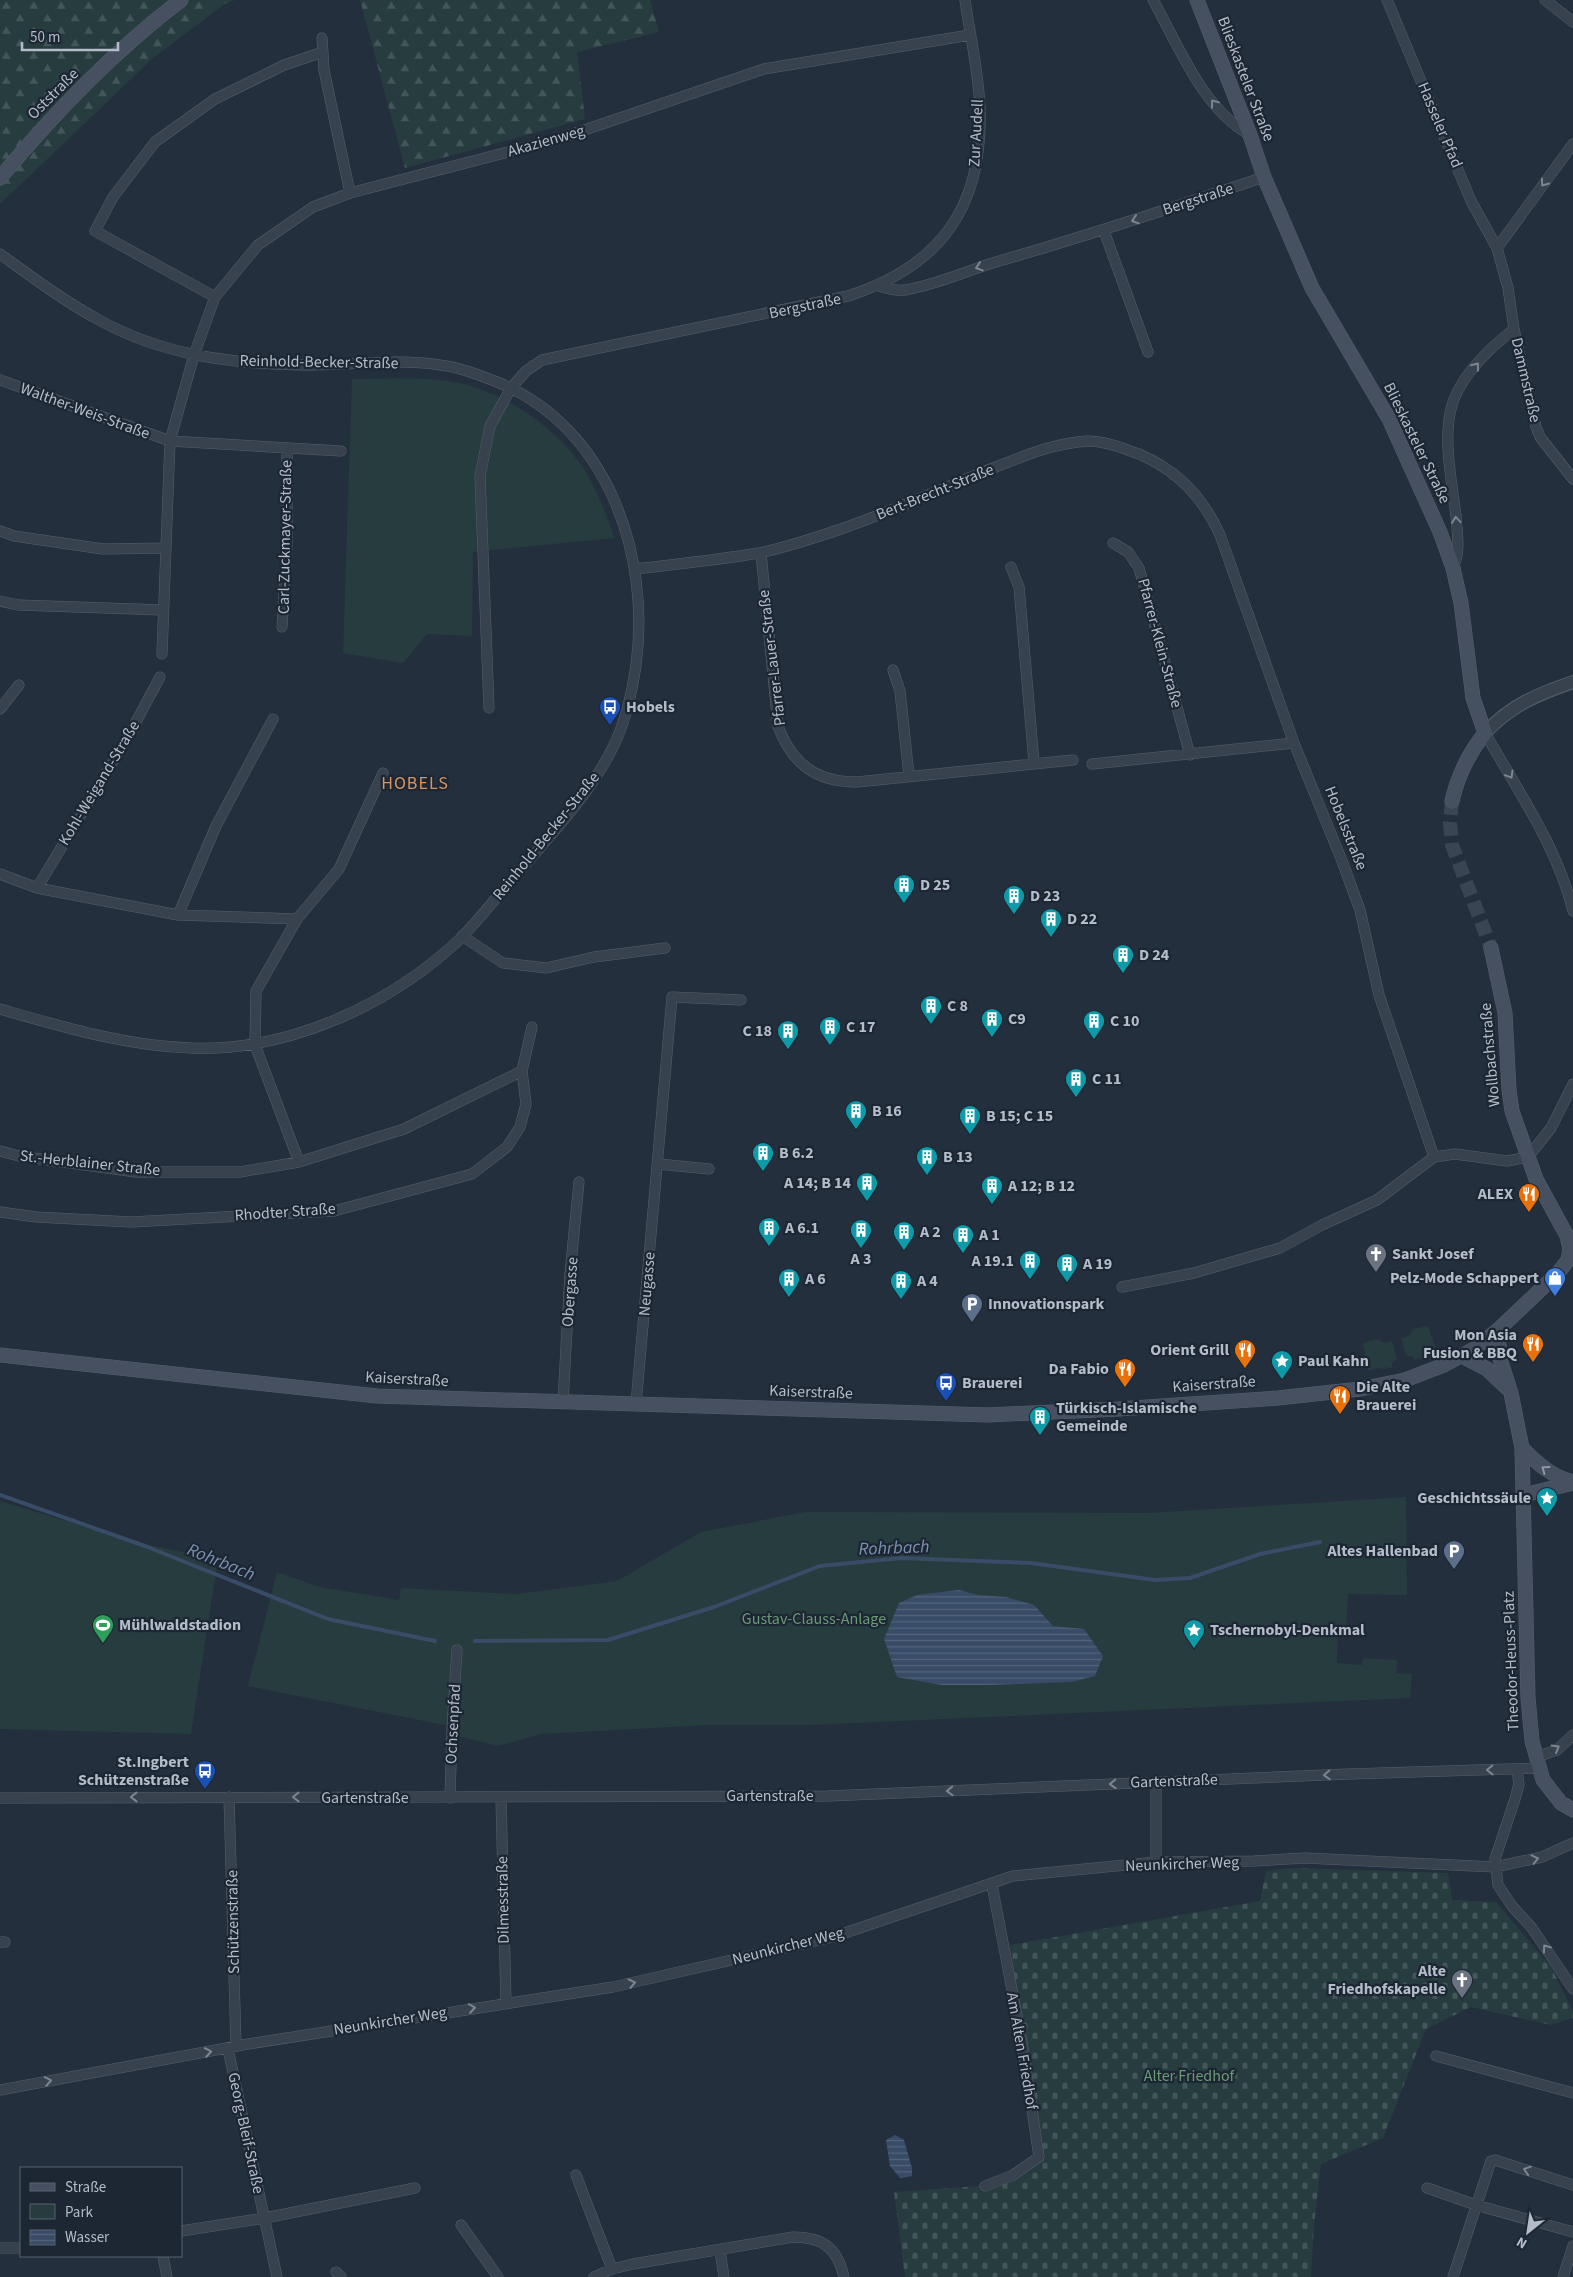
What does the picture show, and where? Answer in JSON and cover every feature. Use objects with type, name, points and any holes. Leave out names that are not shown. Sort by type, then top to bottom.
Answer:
[{"type":"main road","name":"Oststraße","points":[[0,178],[44,127],[91,80],[142,32],[181,0]]},
{"type":"main road","name":"Blieskasteler Straße","points":[[1197,0],[1264,177],[1312,288],[1389,419],[1414,472],[1453,568],[1461,603],[1473,698],[1485,733]]},
{"type":"main road","points":[[1452,801],[1458,777],[1465,762],[1485,733]]},
{"type":"main road","name":"Wollbachstraße","points":[[1491,948],[1505,1013],[1509,1090],[1512,1110],[1528,1157]]},
{"type":"main road","name":"Kaiserstraße","points":[[0,1355],[377,1396],[988,1415],[1118,1409],[1278,1398],[1360,1389],[1405,1380],[1462,1356],[1498,1330],[1558,1273],[1568,1260],[1570,1249],[1567,1236],[1546,1200],[1528,1157]]},
{"type":"main road","name":"Theodor-Heuss-Platz","points":[[1498,1330],[1500,1359],[1511,1393],[1522,1448],[1528,1698],[1537,1762],[1550,1791],[1561,1803],[1573,1810]]},
{"type":"main road","points":[[1462,1356],[1492,1373],[1511,1393]]},
{"type":"main road","points":[[1522,1448],[1542,1468],[1573,1483]]},
{"type":"main road","points":[[1524,1495],[1573,1483]]},
{"type":"street","name":"Zur Audell","points":[[879,286],[921,260],[936,247],[963,207],[972,183],[977,157],[980,108],[966,0]]},
{"type":"street","points":[[1153,0],[1194,75],[1215,106],[1228,120],[1250,136]]},
{"type":"street","name":"Hasseler Pfad","points":[[1387,0],[1472,201],[1497,248],[1508,288],[1514,329]]},
{"type":"street","points":[[1545,0],[1573,22]]},
{"type":"street","name":"Akazienweg","points":[[194,355],[215,297],[258,245],[313,207],[350,193],[558,139],[764,68],[970,35]]},
{"type":"street","points":[[322,38],[324,70],[350,193]]},
{"type":"street","points":[[215,297],[95,230],[114,197],[155,142],[216,99],[284,66],[323,52]]},
{"type":"street","points":[[1497,248],[1573,144]]},
{"type":"street","name":"Bergstraße","points":[[511,388],[526,371],[542,360],[693,328],[806,307],[879,286],[896,290],[919,287],[1104,231],[1264,177]]},
{"type":"street","points":[[1104,231],[1148,352]]},
{"type":"street","name":"Reinhold-Becker-Straße","points":[[0,254],[72,304],[102,322],[163,348],[249,364],[442,365],[511,388],[532,400],[552,414],[578,440],[599,469],[613,495],[622,519],[635,569],[639,631],[637,659],[629,704],[613,748],[585,791],[538,849],[462,936],[432,962],[375,1000],[324,1024],[255,1044],[192,1048],[157,1045],[84,1033],[0,1009]]},
{"type":"street","points":[[1453,568],[1457,561],[1458,542],[1448,433],[1451,408],[1454,398],[1480,361],[1514,329]]},
{"type":"street","name":"Dammstraße","points":[[1514,329],[1540,438],[1573,479]]},
{"type":"street","name":"Walther-Weis-Straße","points":[[162,654],[170,442],[194,355]]},
{"type":"street","name":"Walther-Weis-Straße","points":[[0,380],[170,442]]},
{"type":"street","points":[[489,708],[480,476],[490,426],[511,388]]},
{"type":"street","name":"Bert-Brecht-Straße","points":[[635,569],[761,553],[841,529],[1037,451],[1066,444],[1090,441],[1113,445],[1143,454],[1165,467],[1192,490],[1211,516]]},
{"type":"street","name":"Carl-Zuckmayer-Straße","points":[[170,442],[341,451]]},
{"type":"street","name":"Carl-Zuckmayer-Straße","points":[[282,627],[287,546],[287,448]]},
{"type":"street","name":"Hobelsstraße","points":[[1211,516],[1234,572],[1294,743],[1360,910],[1379,996],[1434,1157]]},
{"type":"street","points":[[0,531],[14,536],[103,549],[166,548]]},
{"type":"street","name":"Pfarrer-Klein-Straße","points":[[1113,543],[1128,552],[1139,568],[1190,754]]},
{"type":"street","name":"Pfarrer-Lauer-Straße","points":[[761,553],[778,726],[784,742],[795,757],[809,770],[823,778],[838,782],[857,782],[1072,760]]},
{"type":"street","points":[[1011,567],[1020,587],[1034,763]]},
{"type":"street","points":[[0,601],[18,605],[163,610]]},
{"type":"street","points":[[893,670],[900,691],[909,776]]},
{"type":"street","name":"Kohl-Weigand-Straße","points":[[37,888],[128,736],[160,676]]},
{"type":"street","points":[[1485,733],[1508,710],[1526,700],[1573,682]]},
{"type":"street","points":[[0,709],[19,685]]},
{"type":"street","points":[[178,915],[216,826],[273,719]]},
{"type":"street","name":"Blieskasteler Straße","points":[[1485,733],[1522,795],[1555,857],[1562,873],[1573,911]]},
{"type":"street","points":[[1092,764],[1294,743]]},
{"type":"street","points":[[299,1162],[255,1044],[256,991],[297,919],[339,868],[383,773]]},
{"type":"street","points":[[0,874],[37,888],[178,915],[297,919]]},
{"type":"street","points":[[462,936],[503,963],[546,968],[594,956],[665,948]]},
{"type":"street","name":"Neugasse","points":[[636,1404],[672,997],[741,1000]]},
{"type":"street","points":[[522,1071],[532,1027]]},
{"type":"street","name":"St.-Herblainer Straße","points":[[0,1151],[19,1156],[136,1172],[240,1172],[299,1162],[404,1129],[522,1071]]},
{"type":"street","name":"Rhodter Straße","points":[[0,1212],[36,1217],[131,1222],[334,1211],[472,1174],[507,1147],[520,1127],[526,1104],[522,1071]]},
{"type":"street","points":[[1122,1287],[1194,1273],[1280,1248],[1322,1225],[1377,1200],[1434,1157],[1455,1154],[1507,1161],[1528,1157],[1551,1128],[1573,1084]]},
{"type":"street","points":[[658,1164],[709,1168]]},
{"type":"street","name":"Obergasse","points":[[563,1402],[570,1274],[579,1182]]},
{"type":"street","name":"Ochsenpfad","points":[[450,1798],[452,1729],[458,1650]]},
{"type":"street","name":"Gartenstraße","points":[[0,1798],[828,1796],[1349,1774],[1517,1770],[1537,1762],[1556,1750],[1573,1735]]},
{"type":"street","points":[[1517,1770],[1519,1784],[1498,1847],[1495,1867],[1498,1885],[1502,1893],[1532,1928],[1573,1989]]},
{"type":"street","points":[[1156,1782],[1156,1862]]},
{"type":"street","name":"Schützenstraße","points":[[230,1797],[232,2048]]},
{"type":"street","name":"Dilmesstraße","points":[[501,1798],[506,2002]]},
{"type":"street","name":"Neunkircher Weg","points":[[0,2090],[232,2048],[506,2002],[613,1987],[833,1937],[992,1885],[1013,1876],[1156,1862],[1254,1861],[1305,1858],[1495,1867],[1542,1857],[1573,1842]]},
{"type":"street","name":"Am Alten Friedhof","points":[[985,2186],[1013,2175],[1039,2157],[1022,2042],[992,1885]]},
{"type":"street","name":"Georg-Bleif-Straße","points":[[232,2048],[277,2277]]},
{"type":"street","points":[[1436,2056],[1573,2093]]},
{"type":"street","points":[[1453,2277],[1489,2163],[1495,2160],[1573,2185]]},
{"type":"street","points":[[576,2175],[612,2268]]},
{"type":"street","points":[[182,2230],[265,2218],[415,2188]]},
{"type":"street","points":[[1428,2188],[1476,2205],[1573,2232]]},
{"type":"street","points":[[461,2224],[498,2277]]},
{"type":"street","points":[[595,2277],[612,2268],[793,2237],[817,2239],[828,2245],[834,2253],[844,2277]]},
{"type":"street","points":[[1563,2277],[1573,2246]]},
{"type":"street","points":[[0,2248],[20,2248]]},
{"type":"street","points":[[720,2250],[724,2277]]},
{"type":"street","points":[[163,2257],[167,2277]]},
{"type":"green space","points":[[0,0],[235,0],[226,3],[153,58],[0,204]]},
{"type":"green space","points":[[360,0],[650,0],[659,32],[577,52],[585,119],[405,168]]},
{"type":"green space","points":[[416,378],[441,380],[472,386],[509,402],[544,426],[573,454],[593,485],[615,538],[473,552],[472,636],[427,634],[403,663],[343,653],[352,379]]},
{"type":"green space","points":[[1428,1326],[1437,1352],[1429,1353],[1421,1359],[1419,1357],[1414,1361],[1413,1357],[1406,1356],[1401,1338],[1409,1336],[1413,1329]]},
{"type":"green space","points":[[1378,1339],[1384,1343],[1392,1341],[1397,1359],[1392,1363],[1392,1368],[1386,1366],[1385,1369],[1376,1368],[1368,1371],[1363,1343]]},
{"type":"green space","name":"Gustav-Clauss-Anlage","points":[[1406,1497],[1407,1595],[1348,1594],[1346,1632],[1338,1632],[1337,1663],[1362,1665],[1363,1658],[1397,1660],[1396,1673],[1412,1674],[1410,1698],[811,1725],[709,1725],[542,1734],[498,1746],[453,1735],[454,1727],[248,1686],[277,1572],[320,1587],[399,1600],[401,1588],[517,1594],[617,1581],[701,1532],[805,1512],[1147,1513]]},
{"type":"green space","name":"Mühlwaldstadion","points":[[0,1501],[143,1544],[218,1559],[191,1734],[0,1729]]},
{"type":"green space","name":"Alter Friedhof","points":[[1294,1868],[1448,1873],[1452,1900],[1496,1902],[1551,1967],[1573,2011],[1573,2018],[1551,2025],[1471,2007],[1426,2029],[1383,2138],[1321,2164],[1314,2225],[1311,2277],[905,2277],[894,2192],[993,2185],[1040,2158],[1010,1945],[1260,1901],[1266,1871]]},
{"type":"water","points":[[959,1590],[978,1595],[1006,1597],[1034,1605],[1053,1626],[1084,1629],[1103,1656],[1095,1676],[1072,1682],[988,1685],[942,1685],[897,1677],[884,1639],[899,1603],[917,1595]]},
{"type":"water","points":[[895,2135],[904,2140],[912,2168],[912,2176],[900,2178],[890,2166],[886,2140]]},
{"type":"waterway","name":"Rohrbach","points":[[0,1495],[145,1546],[328,1619],[435,1641]]},
{"type":"waterway","name":"Rohrbach","points":[[475,1641],[608,1640],[714,1607],[820,1566],[901,1558],[1031,1563],[1155,1580],[1190,1578],[1260,1554],[1320,1542]]},
{"type":"tunnel","points":[[1452,801],[1450,823],[1452,845],[1491,948]]},
{"type":"place","name":"Hobels","points":[[610,726]]},
{"type":"place","name":"D 25","points":[[904,904]]},
{"type":"place","name":"D 23","points":[[1014,915]]},
{"type":"place","name":"D 22","points":[[1051,938]]},
{"type":"place","name":"D 24","points":[[1123,974]]},
{"type":"place","name":"C 8","points":[[931,1025]]},
{"type":"place","name":"C9","points":[[992,1038]]},
{"type":"place","name":"C 10","points":[[1094,1040]]},
{"type":"place","name":"C 17","points":[[830,1046]]},
{"type":"place","name":"C 18","points":[[788,1050]]},
{"type":"place","name":"C 11","points":[[1076,1098]]},
{"type":"place","name":"B 16","points":[[856,1130]]},
{"type":"place","name":"B 15; C 15","points":[[970,1135]]},
{"type":"place","name":"B 6.2","points":[[763,1172]]},
{"type":"place","name":"B 13","points":[[927,1176]]},
{"type":"place","name":"A 14; B 14","points":[[867,1202]]},
{"type":"place","name":"A 12; B 12","points":[[992,1205]]},
{"type":"place","name":"ALEX","points":[[1529,1213]]},
{"type":"place","name":"A 6.1","points":[[769,1247]]},
{"type":"place","name":"A 3","points":[[861,1249]]},
{"type":"place","name":"A 2","points":[[904,1251]]},
{"type":"place","name":"A 1","points":[[963,1254]]},
{"type":"place","name":"Sankt Josef","points":[[1376,1273]]},
{"type":"place","name":"A 19.1","points":[[1030,1280]]},
{"type":"place","name":"A 19","points":[[1067,1283]]},
{"type":"place","name":"Pelz-Mode Schappert","points":[[1555,1297]]},
{"type":"place","name":"A 6","points":[[789,1298]]},
{"type":"place","name":"A 4","points":[[901,1300]]},
{"type":"place","name":"Innovationspark","points":[[972,1323]]},
{"type":"place","name":"Mon Asia Fusion & BBQ","points":[[1533,1363]]},
{"type":"place","name":"Orient Grill","points":[[1245,1369]]},
{"type":"place","name":"Paul Kahn","points":[[1282,1380]]},
{"type":"place","name":"Da Fabio","points":[[1125,1388]]},
{"type":"place","name":"Brauerei","points":[[946,1402]]},
{"type":"place","name":"Die Alte Brauerei","points":[[1340,1415]]},
{"type":"place","name":"Türkisch-Islamische Gemeinde","points":[[1040,1436]]},
{"type":"place","name":"Geschichtssäule","points":[[1547,1517]]},
{"type":"place","name":"Altes Hallenbad","points":[[1454,1570]]},
{"type":"place","name":"Mühlwaldstadion","points":[[103,1644]]},
{"type":"place","name":"Tschernobyl-Denkmal","points":[[1194,1649]]},
{"type":"place","name":"St.Ingbert Schützenstraße","points":[[205,1790]]},
{"type":"place","name":"Alte Friedhofskapelle","points":[[1462,1999]]},
{"type":"district","name":"HOBELS","points":[[415,783]]}]
